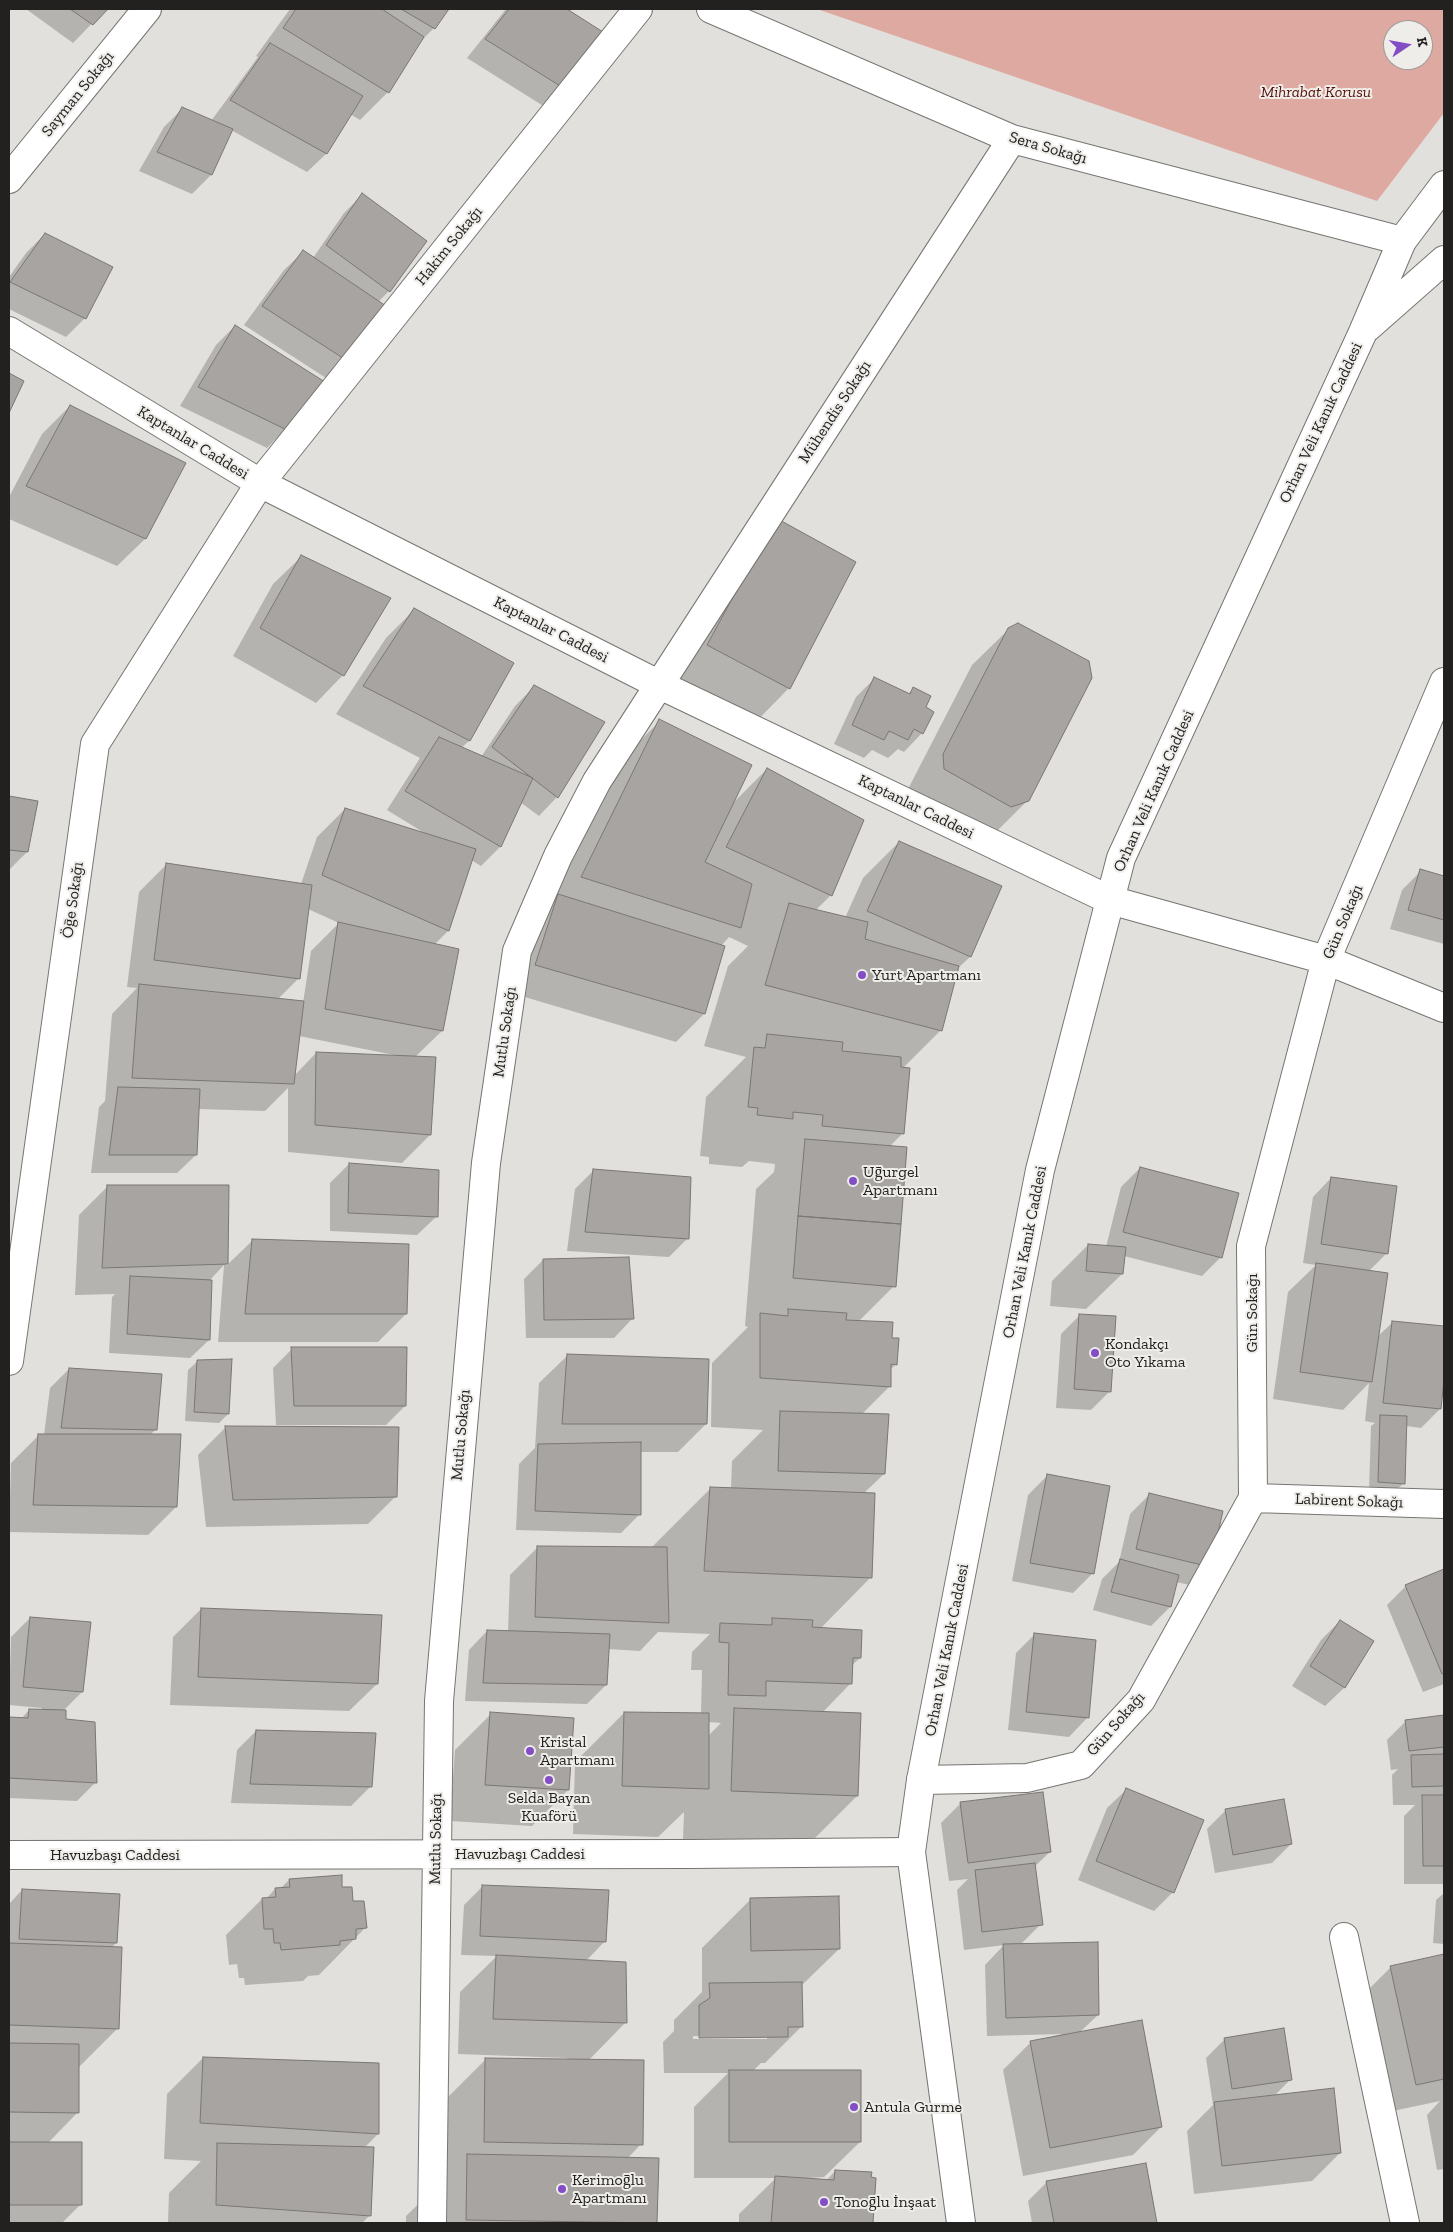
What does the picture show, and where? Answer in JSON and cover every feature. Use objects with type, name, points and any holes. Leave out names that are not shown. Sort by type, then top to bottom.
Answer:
[{"type":"street","name":"Sayman Sokağı","points":[[9,179],[147,9]]},
{"type":"street","name":"Hakim Sokağı","points":[[260,484],[638,9]]},
{"type":"street","name":"Sera Sokağı","points":[[711,9],[1012,139],[1402,241]]},
{"type":"street","name":"Mühendis Sokağı","points":[[658,684],[1012,139]]},
{"type":"street","name":"Orhan Veli Kanık Caddesi","points":[[962,2223],[911,1852],[921,1780],[1040,1170],[1121,858],[1363,332],[1402,241],[1444,185]]},
{"type":"street","points":[[1363,332],[1444,260]]},
{"type":"street","name":"Kaptanlar Caddesi","points":[[9,331],[260,484],[658,684],[1110,900],[1326,960],[1444,1008]]},
{"type":"street","name":"Öḡe Sokağı","points":[[9,1360],[95,744],[260,484]]},
{"type":"street","name":"Gün Sokağı","points":[[921,1780],[1027,1778],[1081,1765],[1141,1700],[1253,1498],[1251,1246],[1326,960],[1444,682]]},
{"type":"street","name":"Mutlu Sokağı","points":[[432,2223],[435,1854],[439,1701],[467,1362],[486,1163],[517,951],[558,856],[597,781],[658,684]]},
{"type":"street","name":"Labirent Sokağı","points":[[1253,1498],[1444,1504]]},
{"type":"street","name":"Havuzbaşı Caddesi","points":[[9,1855],[911,1852]]},
{"type":"street","points":[[1344,1937],[1404,2223]]},
{"type":"green space","name":"Mihrabat Korusu","points":[[817,9],[1444,9],[1444,113],[1377,201]]},
{"type":"building","points":[[70,9],[108,9],[93,25]]},
{"type":"building","points":[[296,9],[382,9],[424,37],[389,93],[283,28]]},
{"type":"building","points":[[401,9],[449,9],[435,29]]},
{"type":"building","points":[[509,9],[567,9],[603,32],[565,89],[485,39]]},
{"type":"building","points":[[270,43],[363,96],[327,154],[230,100]]},
{"type":"building","points":[[182,107],[233,129],[212,175],[157,152]]},
{"type":"building","points":[[362,193],[427,241],[390,292],[326,245]]},
{"type":"building","points":[[45,233],[113,267],[86,319],[10,282]]},
{"type":"building","points":[[303,250],[389,308],[346,360],[262,306]]},
{"type":"building","points":[[235,325],[325,382],[287,430],[198,387]]},
{"type":"building","points":[[9,373],[24,381],[9,413]]},
{"type":"building","points":[[70,405],[186,463],[146,539],[26,486]]},
{"type":"building","points":[[776,518],[856,562],[790,689],[707,645]]},
{"type":"building","points":[[301,555],[391,598],[344,676],[260,628]]},
{"type":"building","points":[[414,608],[514,663],[470,741],[363,686]]},
{"type":"building","points":[[1018,623],[1089,661],[1092,678],[1029,801],[1011,807],[944,769],[943,754],[1008,628]]},
{"type":"building","points":[[874,677],[910,694],[913,687],[931,696],[926,707],[934,712],[923,734],[914,729],[908,740],[889,731],[884,740],[852,725]]},
{"type":"building","points":[[534,685],[605,722],[558,798],[492,747]]},
{"type":"building","points":[[659,719],[752,765],[705,862],[752,884],[741,928],[581,877]]},
{"type":"building","points":[[439,737],[533,778],[501,847],[405,791]]},
{"type":"building","points":[[767,768],[864,820],[832,896],[726,847]]},
{"type":"building","points":[[9,796],[38,801],[28,852],[9,850]]},
{"type":"building","points":[[345,808],[476,849],[449,931],[322,875]]},
{"type":"building","points":[[899,841],[1002,886],[971,957],[867,911]]},
{"type":"building","points":[[166,863],[312,885],[300,979],[154,960]]},
{"type":"building","points":[[1420,869],[1444,876],[1444,920],[1408,910]]},
{"type":"building","points":[[558,894],[725,946],[705,1014],[535,965]]},
{"type":"building","name":"Yurt Apartmanı","points":[[789,903],[868,922],[865,939],[959,966],[942,1031],[765,985]]},
{"type":"building","points":[[338,922],[459,949],[443,1031],[325,1009]]},
{"type":"building","points":[[139,984],[304,1001],[294,1084],[132,1078]]},
{"type":"building","points":[[767,1034],[843,1042],[842,1051],[901,1057],[901,1067],[910,1068],[904,1134],[822,1126],[823,1115],[793,1112],[793,1119],[757,1115],[758,1108],[748,1107],[754,1047],[765,1048]]},
{"type":"building","points":[[316,1052],[436,1057],[431,1135],[315,1125]]},
{"type":"building","points":[[118,1087],[200,1089],[197,1155],[109,1155]]},
{"type":"building","name":"Uḡurgel Apartmanı","points":[[805,1139],[907,1147],[901,1224],[798,1216]]},
{"type":"building","points":[[349,1163],[439,1170],[438,1217],[348,1213]]},
{"type":"building","points":[[1140,1167],[1239,1193],[1222,1258],[1123,1232]]},
{"type":"building","points":[[593,1169],[691,1177],[689,1239],[585,1232]]},
{"type":"building","points":[[1331,1177],[1397,1186],[1388,1254],[1321,1244]]},
{"type":"building","points":[[107,1185],[229,1185],[228,1264],[102,1268]]},
{"type":"building","points":[[798,1216],[901,1224],[896,1287],[793,1278]]},
{"type":"building","points":[[252,1239],[409,1244],[407,1314],[245,1314]]},
{"type":"building","points":[[1088,1244],[1126,1247],[1123,1274],[1086,1271]]},
{"type":"building","points":[[629,1257],[634,1319],[544,1320],[543,1259]]},
{"type":"building","points":[[1316,1263],[1388,1273],[1372,1382],[1300,1372]]},
{"type":"building","points":[[130,1276],[212,1280],[210,1340],[127,1334]]},
{"type":"building","points":[[788,1309],[847,1313],[846,1320],[893,1322],[892,1338],[899,1338],[897,1365],[891,1364],[891,1387],[760,1378],[760,1313],[788,1316]]},
{"type":"building","name":"Kondakçı Oto Yıkama","points":[[1079,1314],[1116,1316],[1111,1392],[1074,1389]]},
{"type":"building","points":[[1392,1321],[1444,1326],[1444,1379],[1441,1409],[1383,1403]]},
{"type":"building","points":[[291,1347],[407,1347],[406,1406],[294,1406]]},
{"type":"building","points":[[567,1354],[709,1359],[707,1424],[562,1424]]},
{"type":"building","points":[[232,1359],[229,1414],[194,1412],[197,1360]]},
{"type":"building","points":[[69,1368],[162,1374],[157,1430],[61,1428]]},
{"type":"building","points":[[780,1411],[889,1414],[885,1474],[778,1471]]},
{"type":"building","points":[[1380,1415],[1407,1416],[1405,1484],[1378,1482]]},
{"type":"building","points":[[225,1426],[399,1427],[397,1497],[233,1500]]},
{"type":"building","points":[[38,1434],[181,1434],[177,1507],[33,1505]]},
{"type":"building","points":[[641,1442],[641,1515],[535,1511],[538,1444]]},
{"type":"building","points":[[1047,1474],[1110,1486],[1094,1574],[1030,1563]]},
{"type":"building","points":[[710,1487],[875,1493],[872,1578],[704,1571]]},
{"type":"building","points":[[1149,1493],[1223,1511],[1210,1567],[1136,1549]]},
{"type":"building","points":[[537,1546],[667,1547],[669,1623],[535,1617]]},
{"type":"building","points":[[1120,1559],[1179,1575],[1171,1607],[1111,1592]]},
{"type":"building","points":[[1444,1569],[1444,1673],[1442,1674],[1405,1585]]},
{"type":"building","points":[[201,1608],[382,1615],[378,1684],[198,1677]]},
{"type":"building","points":[[30,1617],[91,1622],[83,1692],[23,1687]]},
{"type":"building","points":[[772,1618],[813,1620],[812,1627],[862,1630],[861,1658],[853,1658],[852,1684],[766,1681],[766,1696],[728,1695],[729,1643],[719,1642],[720,1623],[772,1625]]},
{"type":"building","points":[[1340,1620],[1374,1641],[1345,1688],[1310,1666]]},
{"type":"building","points":[[487,1630],[610,1634],[607,1685],[483,1683]]},
{"type":"building","points":[[1034,1633],[1096,1640],[1089,1718],[1026,1712]]},
{"type":"building","points":[[734,1708],[861,1713],[858,1796],[731,1791]]},
{"type":"building","points":[[29,1709],[66,1710],[66,1719],[95,1722],[97,1783],[9,1778],[9,1717],[28,1718]]},
{"type":"building","name":"Kristal Apartmanı","points":[[490,1712],[574,1718],[569,1790],[485,1785]]},
{"type":"building","points":[[624,1712],[709,1713],[709,1789],[622,1786]]},
{"type":"building","points":[[1444,1715],[1444,1747],[1409,1751],[1405,1720]]},
{"type":"building","points":[[256,1730],[376,1733],[372,1787],[250,1784]]},
{"type":"building","points":[[1444,1754],[1444,1786],[1412,1787],[1411,1755]]},
{"type":"building","points":[[1126,1788],[1204,1820],[1174,1893],[1096,1861]]},
{"type":"building","points":[[1043,1792],[1051,1852],[968,1863],[960,1802]]},
{"type":"building","points":[[1422,1795],[1444,1795],[1444,1866],[1423,1866]]},
{"type":"building","points":[[1284,1799],[1292,1844],[1233,1855],[1225,1809]]},
{"type":"building","points":[[1035,1863],[1043,1925],[982,1932],[975,1870]]},
{"type":"building","points":[[342,1875],[342,1887],[352,1887],[353,1901],[364,1901],[367,1928],[356,1929],[356,1939],[340,1941],[340,1945],[281,1950],[280,1943],[274,1943],[273,1929],[264,1929],[262,1898],[276,1897],[275,1888],[290,1887],[289,1879]]},
{"type":"building","points":[[482,1885],[609,1890],[606,1942],[480,1936]]},
{"type":"building","points":[[22,1889],[120,1894],[117,1943],[19,1939]]},
{"type":"building","points":[[839,1896],[840,1949],[751,1951],[750,1898]]},
{"type":"building","points":[[1098,1942],[1099,2015],[1006,2018],[1003,1944]]},
{"type":"building","points":[[9,1943],[122,1947],[119,2029],[9,2025]]},
{"type":"building","points":[[1444,1954],[1444,2079],[1416,2085],[1390,1966]]},
{"type":"building","points":[[496,1955],[626,1962],[627,2023],[493,2019]]},
{"type":"building","points":[[802,1982],[803,2027],[788,2027],[788,2037],[699,2038],[699,2005],[710,1998],[709,1983]]},
{"type":"building","points":[[1142,2020],[1162,2127],[1050,2148],[1030,2041]]},
{"type":"building","points":[[1284,2028],[1292,2080],[1232,2089],[1224,2038]]},
{"type":"building","points":[[9,2043],[79,2044],[79,2113],[9,2112]]},
{"type":"building","points":[[203,2057],[379,2063],[379,2134],[200,2123]]},
{"type":"building","points":[[485,2058],[644,2060],[643,2145],[484,2142]]},
{"type":"building","points":[[729,2070],[861,2070],[861,2142],[729,2142]]},
{"type":"building","points":[[1334,2088],[1341,2153],[1222,2166],[1214,2102]]},
{"type":"building","points":[[9,2142],[82,2142],[82,2205],[9,2205]]},
{"type":"building","points":[[217,2143],[374,2147],[371,2216],[216,2205]]},
{"type":"building","name":"Kerimoḡlu Apartmanı","points":[[467,2154],[659,2158],[657,2223],[466,2220]]},
{"type":"building","points":[[1146,2163],[1157,2223],[1054,2223],[1046,2181]]},
{"type":"building","name":"Tonoḡlu İnşaat","points":[[835,2170],[872,2172],[871,2177],[876,2178],[873,2223],[771,2223],[775,2176],[834,2180]]},
{"type":"place","name":"Yurt Apartmanı","points":[[862,975]]},
{"type":"place","name":"Uḡurgel Apartmanı","points":[[853,1181]]},
{"type":"place","name":"Kondakçı Oto Yıkama","points":[[1095,1353]]},
{"type":"place","name":"Kristal Apartmanı","points":[[530,1751]]},
{"type":"place","name":"Selda Bayan Kuaförü","points":[[549,1780]]},
{"type":"place","name":"Antula Gurme","points":[[854,2107]]},
{"type":"place","name":"Kerimoḡlu Apartmanı","points":[[562,2189]]},
{"type":"place","name":"Tonoḡlu İnşaat","points":[[824,2202]]}]
